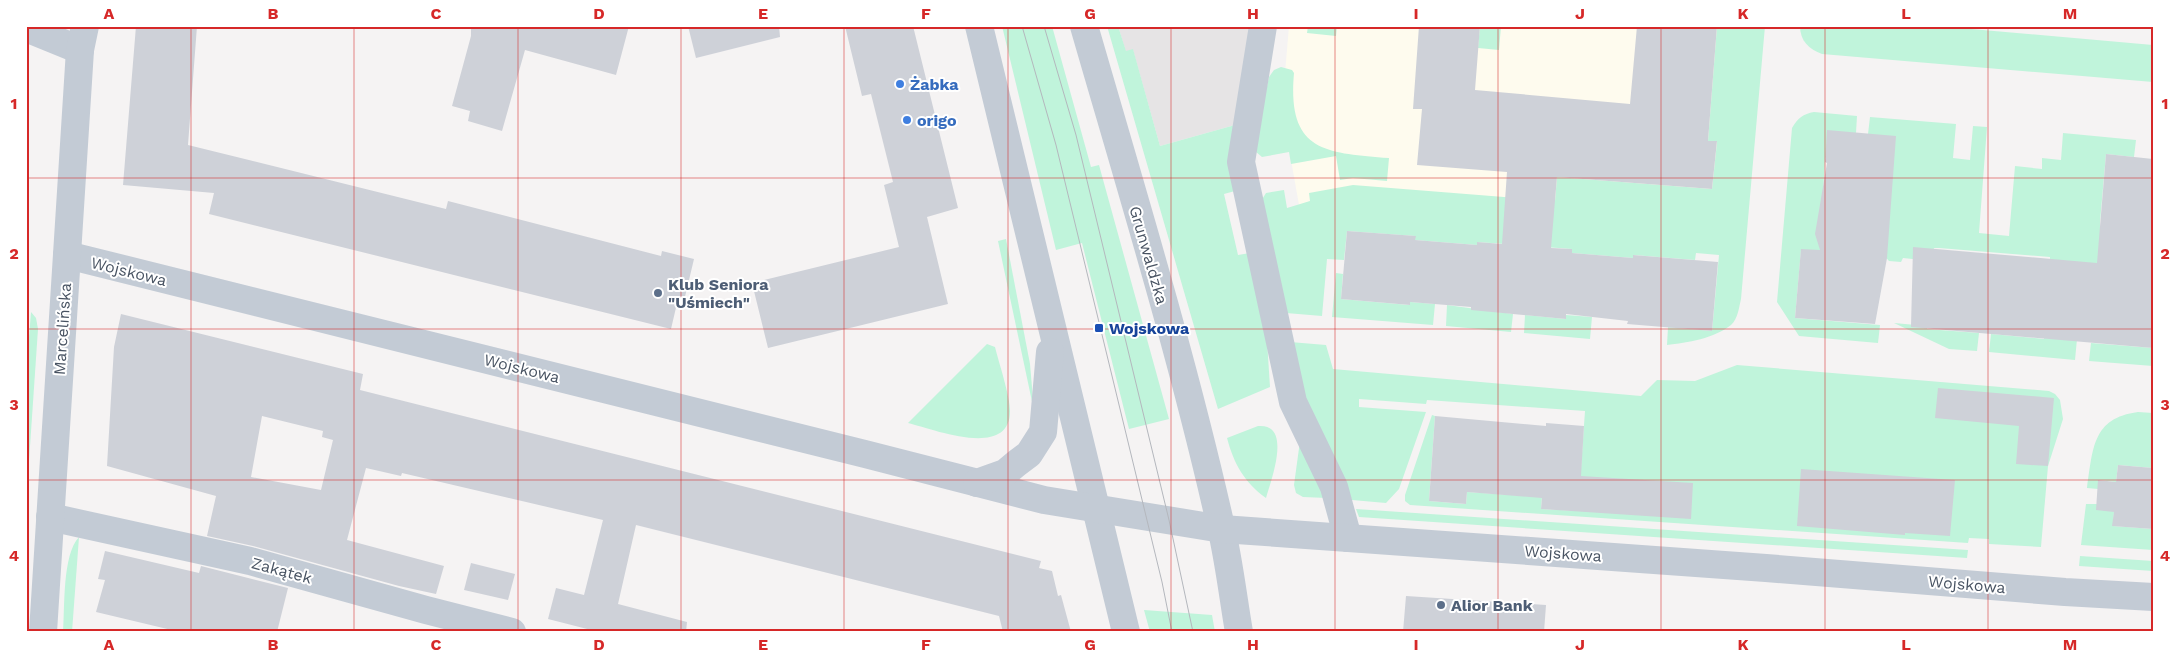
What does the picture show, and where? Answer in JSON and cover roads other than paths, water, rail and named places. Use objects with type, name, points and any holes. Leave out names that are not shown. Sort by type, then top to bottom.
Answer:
[{"type":"street","points":[[979,26],[1126,632]]},
{"type":"street","name":"Grunwaldzka","points":[[1084,26],[1168,321],[1222,529],[1239,632]]},
{"type":"street","points":[[1263,26],[1241,162],[1293,402],[1334,487],[1348,538]]},
{"type":"street","points":[[26,28],[83,38]]},
{"type":"street","name":"Marcelińska","points":[[43,632],[83,38]]},
{"type":"street","name":"Wojskowa","points":[[67,255],[1044,500],[1222,529],[2153,597]]},
{"type":"street","points":[[977,483],[1005,473],[1028,454],[1043,432],[1052,333]]},
{"type":"street","name":"Zakątek","points":[[50,517],[250,561],[512,632]]},
{"type":"tram line","points":[[1022,26],[1056,145],[1162,582],[1172,632]]},
{"type":"tram line","points":[[1044,26],[1076,135],[1169,520],[1193,632]]},
{"type":"place","name":"Żabka","points":[[900,84]]},
{"type":"place","name":"origo","points":[[907,120]]},
{"type":"place","name":"Klub Seniora \"Uśmiech\"","points":[[658,293]]},
{"type":"place","name":"Wojskowa","points":[[1099,328]]},
{"type":"place","name":"Alior Bank","points":[[1441,605]]}]
